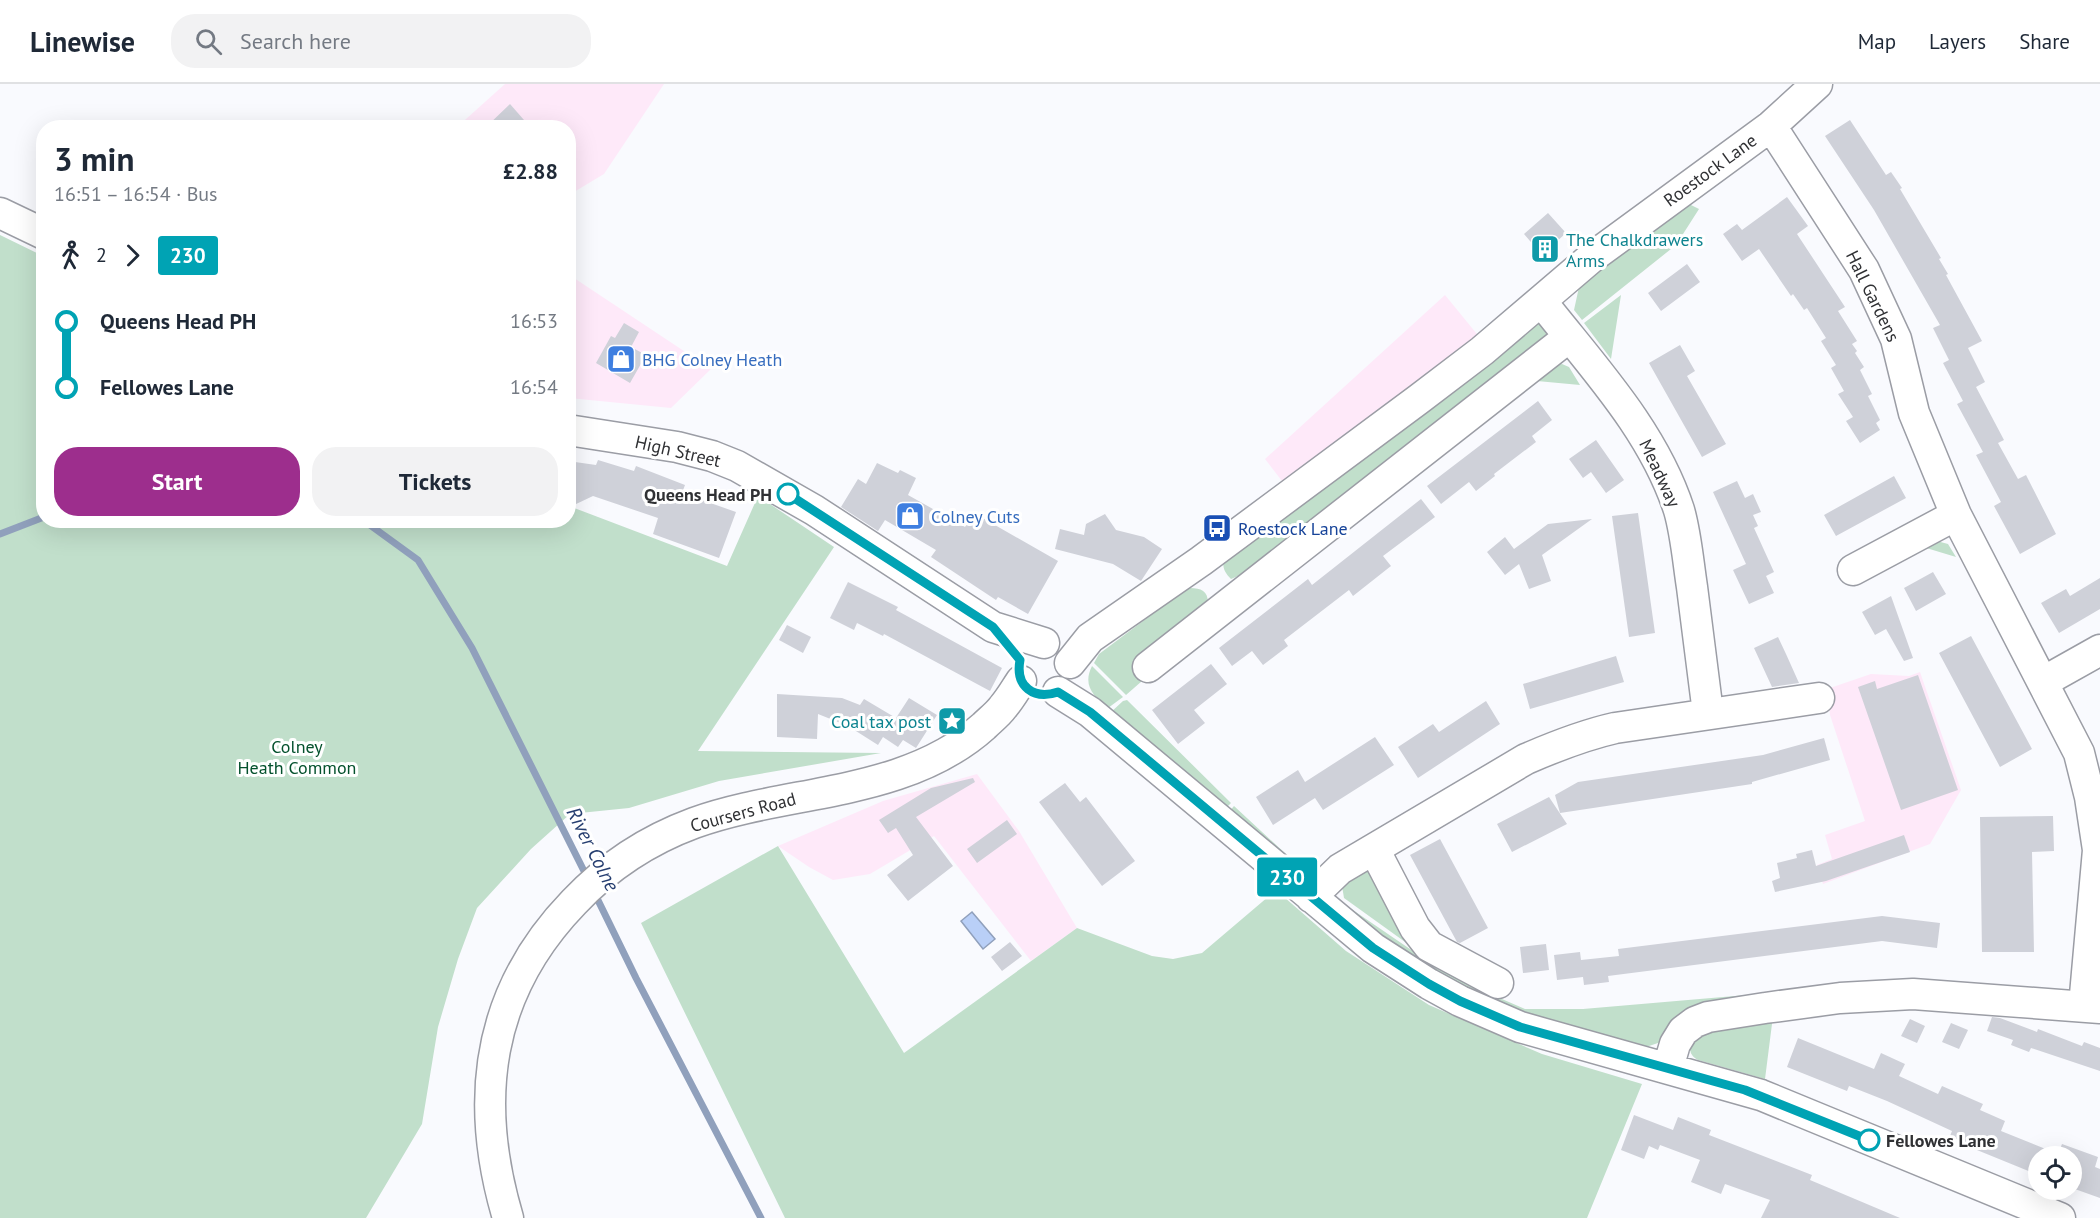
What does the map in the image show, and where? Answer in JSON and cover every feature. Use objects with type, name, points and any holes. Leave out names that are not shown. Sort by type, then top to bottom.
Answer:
[{"type":"street","name":"Roestock Lane","points":[[1048,670],[1201,561],[1428,392],[1591,258],[1771,126],[1817,84]]},
{"type":"street","name":"Hall Gardens","points":[[1771,126],[1864,270],[1896,339],[1914,413],[1956,515],[2079,753],[2090,797],[2099,850],[2092,1007]]},
{"type":"street","points":[[0,213],[36,230]]},
{"type":"street","name":"Meadway","points":[[1541,301],[1617,397],[1667,479],[1679,512],[1686,545],[1708,713]]},
{"type":"street","points":[[1148,667],[1569,337]]},
{"type":"street","name":"High Street","points":[[576,431],[677,447],[712,456],[737,466],[806,505],[993,627],[1048,670],[1090,712],[1311,897],[1383,954],[1460,1001],[1520,1027],[1761,1095],[2061,1218]]},
{"type":"street","points":[[1853,570],[1956,515]]},
{"type":"street","points":[[1201,561],[1233,600]]},
{"type":"street","points":[[2043,682],[2100,650]]},
{"type":"street","name":"Coursers Road","points":[[508,1218],[491,1147],[489,1111],[493,1059],[500,1026],[519,977],[531,955],[556,921],[588,887],[627,856],[675,831],[722,814],[883,778],[946,753],[976,733],[1048,670]]},
{"type":"street","points":[[1311,897],[1340,869],[1526,759],[1583,735],[1708,713],[1820,698]]},
{"type":"street","points":[[1374,849],[1415,928],[1429,946],[1498,983]]},
{"type":"street","points":[[1668,1068],[1675,1044],[1683,1031],[1695,1022],[1708,1017],[1764,1008],[1840,998],[1913,994],[2092,1007]]},
{"type":"shaded area","points":[[505,84],[664,84],[604,174],[576,191],[576,120],[465,120]]},
{"type":"shaded area","points":[[576,279],[711,369],[671,408],[576,399]]},
{"type":"shaded area","points":[[1445,295],[1481,339],[1282,481],[1265,459]]},
{"type":"shaded area","points":[[1920,672],[1961,790],[1930,844],[1823,884],[1817,865],[1832,859],[1825,835],[1865,821],[1830,715],[1827,689],[1871,674],[1909,676]]},
{"type":"shaded area","points":[[977,774],[1019,831],[1077,928],[1031,961],[934,836],[870,874],[833,880],[778,846],[883,801]]},
{"type":"green space","points":[[1683,201],[1699,209],[1676,245],[1582,320],[1574,310],[1581,278]]},
{"type":"green space","name":"Colney Heath Common","points":[[0,235],[36,253],[36,528],[576,528],[576,509],[727,566],[758,496],[834,547],[698,751],[881,753],[719,781],[629,808],[570,814],[531,849],[477,908],[458,959],[438,1027],[422,1124],[366,1218],[0,1218]]},
{"type":"green space","points":[[1621,295],[1611,359],[1584,323]]},
{"type":"green space","points":[[1536,322],[1542,323],[1549,334],[1548,342],[1244,580],[1238,576],[1231,579],[1225,572],[1224,557]]},
{"type":"green space","points":[[1562,364],[1569,367],[1580,385],[1537,381],[1556,365]]},
{"type":"green space","points":[[1933,540],[1948,544],[1956,557],[1923,547]]},
{"type":"green space","points":[[1190,588],[1203,591],[1208,603],[1150,674],[1126,695],[1094,663],[1099,654]]},
{"type":"green space","points":[[1092,666],[1123,697],[1108,708],[1094,695],[1089,685],[1088,679]]},
{"type":"green space","points":[[1127,700],[1231,803],[1224,810],[1110,713]]},
{"type":"green space","points":[[1234,806],[1301,868],[1294,867],[1228,813]]},
{"type":"green space","points":[[778,846],[904,1053],[1077,928],[1152,956],[1173,959],[1202,953],[1276,890],[1346,951],[1429,1005],[1542,1054],[1642,1084],[1587,1218],[785,1218],[641,923]]},
{"type":"green space","points":[[1364,870],[1372,874],[1419,952],[1344,898],[1342,886]]},
{"type":"green space","points":[[1344,904],[1429,962],[1488,993],[1525,1009],[1583,1009],[1758,994],[1658,1043],[1646,1047],[1633,1047],[1542,1023],[1462,990],[1349,914]]},
{"type":"green space","points":[[1773,1016],[1765,1079],[1698,1060],[1691,1054],[1690,1047],[1698,1032]]},
{"type":"water","points":[[972,912],[995,939],[983,949],[961,921]]},
{"type":"building","points":[[510,104],[524,120],[493,120]]},
{"type":"building","points":[[1850,120],[1886,175],[1891,172],[1902,188],[1900,189],[1941,258],[1939,259],[1948,274],[1946,275],[1982,341],[1968,348],[1985,382],[1976,387],[2004,440],[1998,443],[2018,479],[2026,475],[2056,534],[2020,554],[1994,506],[2001,502],[1976,455],[1983,452],[1957,404],[1963,401],[1943,363],[1949,360],[1933,328],[1940,325],[1874,210],[1825,136]]},
{"type":"building","points":[[1787,197],[1808,226],[1797,234],[1845,307],[1838,311],[1857,341],[1852,344],[1864,367],[1860,370],[1872,394],[1868,396],[1880,420],[1876,423],[1880,430],[1860,443],[1846,421],[1853,417],[1838,394],[1844,391],[1831,368],[1836,365],[1821,341],[1826,338],[1807,308],[1804,310],[1793,294],[1791,296],[1759,249],[1742,261],[1723,234],[1737,224],[1742,230]]},
{"type":"building","points":[[1548,213],[1566,233],[1542,255],[1524,234]]},
{"type":"building","points":[[1687,264],[1700,282],[1661,311],[1648,293]]},
{"type":"building","points":[[624,323],[639,332],[631,347],[646,355],[630,383],[596,363],[611,336],[615,338]]},
{"type":"building","points":[[1680,345],[1695,371],[1687,376],[1726,444],[1702,457],[1649,363]]},
{"type":"building","points":[[1538,401],[1552,420],[1532,436],[1536,442],[1476,491],[1469,482],[1441,504],[1427,486]]},
{"type":"building","points":[[1596,440],[1624,480],[1606,493],[1591,472],[1583,478],[1569,459]]},
{"type":"building","points":[[598,460],[634,471],[636,466],[685,485],[682,493],[736,512],[719,558],[653,534],[658,518],[593,496],[576,504],[576,462],[596,465]]},
{"type":"building","points":[[877,463],[916,478],[908,495],[965,527],[974,513],[1058,561],[1028,614],[998,597],[996,600],[931,557],[936,550],[885,520],[878,531],[841,507],[858,479],[866,484]]},
{"type":"building","points":[[1894,476],[1906,498],[1836,536],[1824,515]]},
{"type":"building","points":[[1737,481],[1745,498],[1753,494],[1761,512],[1753,515],[1758,526],[1754,528],[1774,572],[1766,576],[1774,593],[1749,604],[1733,570],[1746,564],[1713,492]]},
{"type":"building","points":[[1421,499],[1435,517],[1383,556],[1391,566],[1353,596],[1349,590],[1284,640],[1288,646],[1263,665],[1252,651],[1232,666],[1219,648],[1308,579],[1312,585]]},
{"type":"building","points":[[1638,513],[1655,633],[1629,637],[1612,516]]},
{"type":"building","points":[[1105,514],[1116,530],[1144,537],[1162,549],[1141,581],[1113,564],[1055,549],[1060,529],[1084,535],[1086,524]]},
{"type":"building","points":[[1592,519],[1542,555],[1551,581],[1529,589],[1519,564],[1505,575],[1487,552],[1505,537],[1514,549],[1548,524]]},
{"type":"building","points":[[1933,572],[1946,594],[1916,611],[1904,588]]},
{"type":"building","points":[[2100,578],[2100,609],[2059,633],[2041,603],[2066,589],[2070,596]]},
{"type":"building","points":[[848,582],[898,607],[896,610],[1002,668],[990,691],[884,634],[883,636],[857,623],[854,630],[830,618]]},
{"type":"building","points":[[1891,596],[1913,658],[1904,661],[1886,629],[1875,635],[1862,612]]},
{"type":"building","points":[[787,625],[811,637],[803,653],[779,640]]},
{"type":"building","points":[[1971,636],[2032,749],[2000,767],[1939,653]]},
{"type":"building","points":[[1778,637],[1799,683],[1772,687],[1754,648]]},
{"type":"building","points":[[1616,656],[1624,682],[1530,709],[1523,684]]},
{"type":"building","points":[[1211,664],[1227,684],[1194,710],[1205,723],[1178,744],[1152,710]]},
{"type":"building","points":[[1918,675],[1958,790],[1901,810],[1858,687],[1875,681],[1877,689]]},
{"type":"building","points":[[777,694],[842,698],[860,705],[864,699],[896,718],[909,698],[937,715],[916,748],[903,740],[898,747],[883,737],[878,745],[848,726],[818,714],[817,739],[777,737]]},
{"type":"building","points":[[1486,701],[1500,724],[1418,778],[1398,747],[1433,724],[1439,732]]},
{"type":"building","points":[[1375,737],[1394,765],[1323,810],[1315,798],[1273,825],[1256,797],[1298,770],[1305,782]]},
{"type":"building","points":[[1824,738],[1830,760],[1752,782],[1752,784],[1560,813],[1555,795],[1578,782],[1763,755]]},
{"type":"building","points":[[973,778],[975,782],[916,817],[953,866],[908,901],[887,875],[913,855],[896,828],[888,833],[879,820],[931,788]]},
{"type":"building","points":[[1065,783],[1080,802],[1086,797],[1135,861],[1102,886],[1039,802]]},
{"type":"building","points":[[1549,797],[1567,824],[1512,852],[1497,824]]},
{"type":"building","points":[[2053,816],[2054,851],[2032,852],[2034,952],[1982,952],[1980,817]]},
{"type":"building","points":[[1007,820],[1017,834],[977,863],[967,849]]},
{"type":"building","points":[[1904,835],[1910,852],[1826,881],[1775,892],[1772,881],[1780,878],[1777,863],[1797,858],[1796,854],[1812,850],[1816,866]]},
{"type":"building","points":[[1440,839],[1488,928],[1460,943],[1457,942],[1410,855]]},
{"type":"building","points":[[1882,916],[1940,923],[1937,948],[1882,941],[1608,976],[1609,982],[1584,985],[1583,977],[1557,980],[1554,955],[1580,952],[1581,960],[1619,956],[1618,949]]},
{"type":"building","points":[[1010,942],[1022,956],[1002,971],[991,957]]},
{"type":"building","points":[[1546,944],[1549,970],[1523,973],[1520,947]]},
{"type":"building","points":[[1992,1017],[2037,1032],[2038,1029],[2082,1046],[2084,1042],[2100,1048],[2100,1071],[2031,1048],[2029,1052],[2011,1045],[2013,1040],[1987,1031]]},
{"type":"building","points":[[1910,1019],[1925,1026],[1917,1043],[1901,1036]]},
{"type":"building","points":[[1951,1023],[1968,1030],[1959,1049],[1942,1042]]},
{"type":"building","points":[[1798,1038],[1874,1069],[1881,1053],[1905,1064],[1899,1076],[1938,1094],[1942,1086],[1983,1104],[1980,1110],[2005,1121],[2001,1131],[2038,1146],[2028,1146],[2028,1171],[1972,1148],[1950,1136],[1952,1131],[1887,1101],[1849,1086],[1847,1091],[1787,1067]]},
{"type":"building","points":[[1634,1115],[1673,1130],[1678,1117],[1711,1130],[1709,1135],[1812,1175],[1810,1180],[1900,1218],[1761,1218],[1770,1200],[1725,1184],[1721,1194],[1691,1182],[1700,1160],[1660,1145],[1658,1150],[1649,1146],[1644,1159],[1621,1150]]},
{"type":"building","points":[[2082,1151],[2098,1157],[2095,1167],[2100,1169],[2100,1198],[2082,1192]]},
{"type":"waterway","name":"River Colne","points":[[0,534],[36,520]]},
{"type":"waterway","name":"River Colne","points":[[374,528],[418,560],[472,648],[588,879]]},
{"type":"waterway","name":"River Colne","points":[[594,892],[636,978],[761,1218]]},
{"type":"bus line","name":"230","points":[[788,494],[993,627],[1020,660],[1019,672],[1026,688],[1042,696],[1058,692],[1090,712],[1373,948],[1429,984],[1460,1001],[1520,1027],[1761,1095],[1869,1140]]},
{"type":"place","name":"The Chalkdrawers Arms","points":[[1545,249]]},
{"type":"place","name":"BHG Colney Heath","points":[[621,359]]},
{"type":"place","name":"Queens Head PH","points":[[788,494]]},
{"type":"place","name":"Colney Cuts","points":[[910,516]]},
{"type":"place","name":"Roestock Lane","points":[[1217,528]]},
{"type":"place","name":"Coal tax post","points":[[952,721]]},
{"type":"place","name":"Fellowes Lane","points":[[1869,1140]]}]
